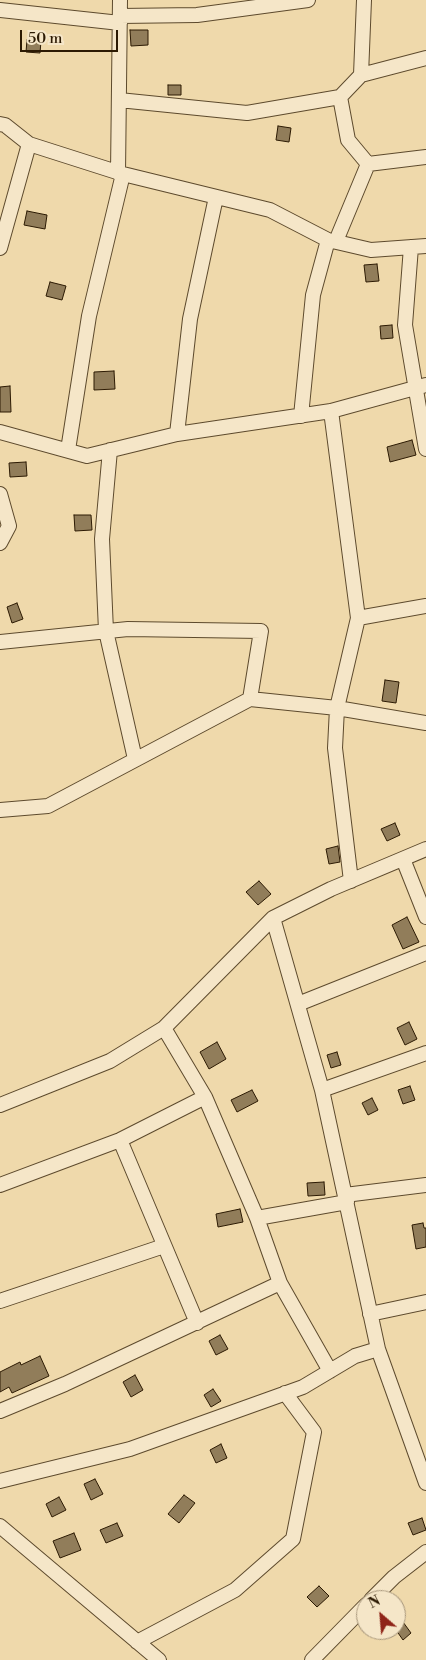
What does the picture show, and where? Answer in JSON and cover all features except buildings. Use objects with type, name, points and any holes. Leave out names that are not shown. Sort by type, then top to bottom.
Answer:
[{"type":"street","points":[[68,450],[89,316],[121,173],[119,100],[120,0]]},
{"type":"street","points":[[0,10],[120,19],[197,15],[308,0]]},
{"type":"street","points":[[361,75],[364,0]]},
{"type":"street","points":[[119,100],[247,113],[340,97],[361,75],[426,58]]},
{"type":"street","points":[[340,97],[348,140],[368,164]]},
{"type":"street","points":[[0,124],[29,144],[121,173],[270,210],[332,240],[371,250],[426,246]]},
{"type":"street","points":[[0,248],[29,144]]},
{"type":"street","points":[[368,164],[426,157]]},
{"type":"street","points":[[301,416],[313,295],[332,240],[368,164]]},
{"type":"street","points":[[177,434],[190,319],[216,197]]},
{"type":"street","points":[[411,247],[405,325],[421,386],[426,449]]},
{"type":"street","points":[[0,432],[87,456],[177,434],[331,411],[421,386]]},
{"type":"street","points":[[331,411],[358,618],[337,708],[335,748],[351,881]]},
{"type":"street","points":[[110,450],[102,539],[106,631],[135,759]]},
{"type":"street","points":[[0,494],[9,526],[0,543]]},
{"type":"street","points":[[358,618],[426,606]]},
{"type":"street","points":[[0,642],[128,628],[261,631],[250,698]]},
{"type":"street","points":[[0,810],[48,806],[250,698],[337,708],[426,723]]},
{"type":"street","points":[[0,1105],[110,1061],[164,1028],[273,918],[351,881],[426,849]]},
{"type":"street","points":[[403,859],[426,917]]},
{"type":"street","points":[[273,918],[322,1090],[378,1349],[426,1483]]},
{"type":"street","points":[[298,1004],[426,953]]},
{"type":"street","points":[[164,1028],[205,1097],[257,1218],[280,1283],[330,1371]]},
{"type":"street","points":[[322,1090],[426,1053]]},
{"type":"street","points":[[0,1185],[120,1140],[205,1097]]},
{"type":"street","points":[[120,1140],[196,1323]]},
{"type":"street","points":[[257,1218],[346,1199],[426,1185]]},
{"type":"street","points":[[0,1300],[164,1246]]},
{"type":"street","points":[[0,1411],[65,1384],[280,1283]]},
{"type":"street","points":[[370,1314],[426,1302]]},
{"type":"street","points":[[0,1481],[130,1449],[303,1387],[355,1356],[378,1349]]},
{"type":"street","points":[[137,1642],[235,1590],[293,1539],[314,1432],[285,1393]]},
{"type":"street","points":[[0,1526],[159,1660]]},
{"type":"street","points":[[381,1590],[394,1577],[426,1552]]},
{"type":"street","points":[[312,1660],[356,1615]]}]
